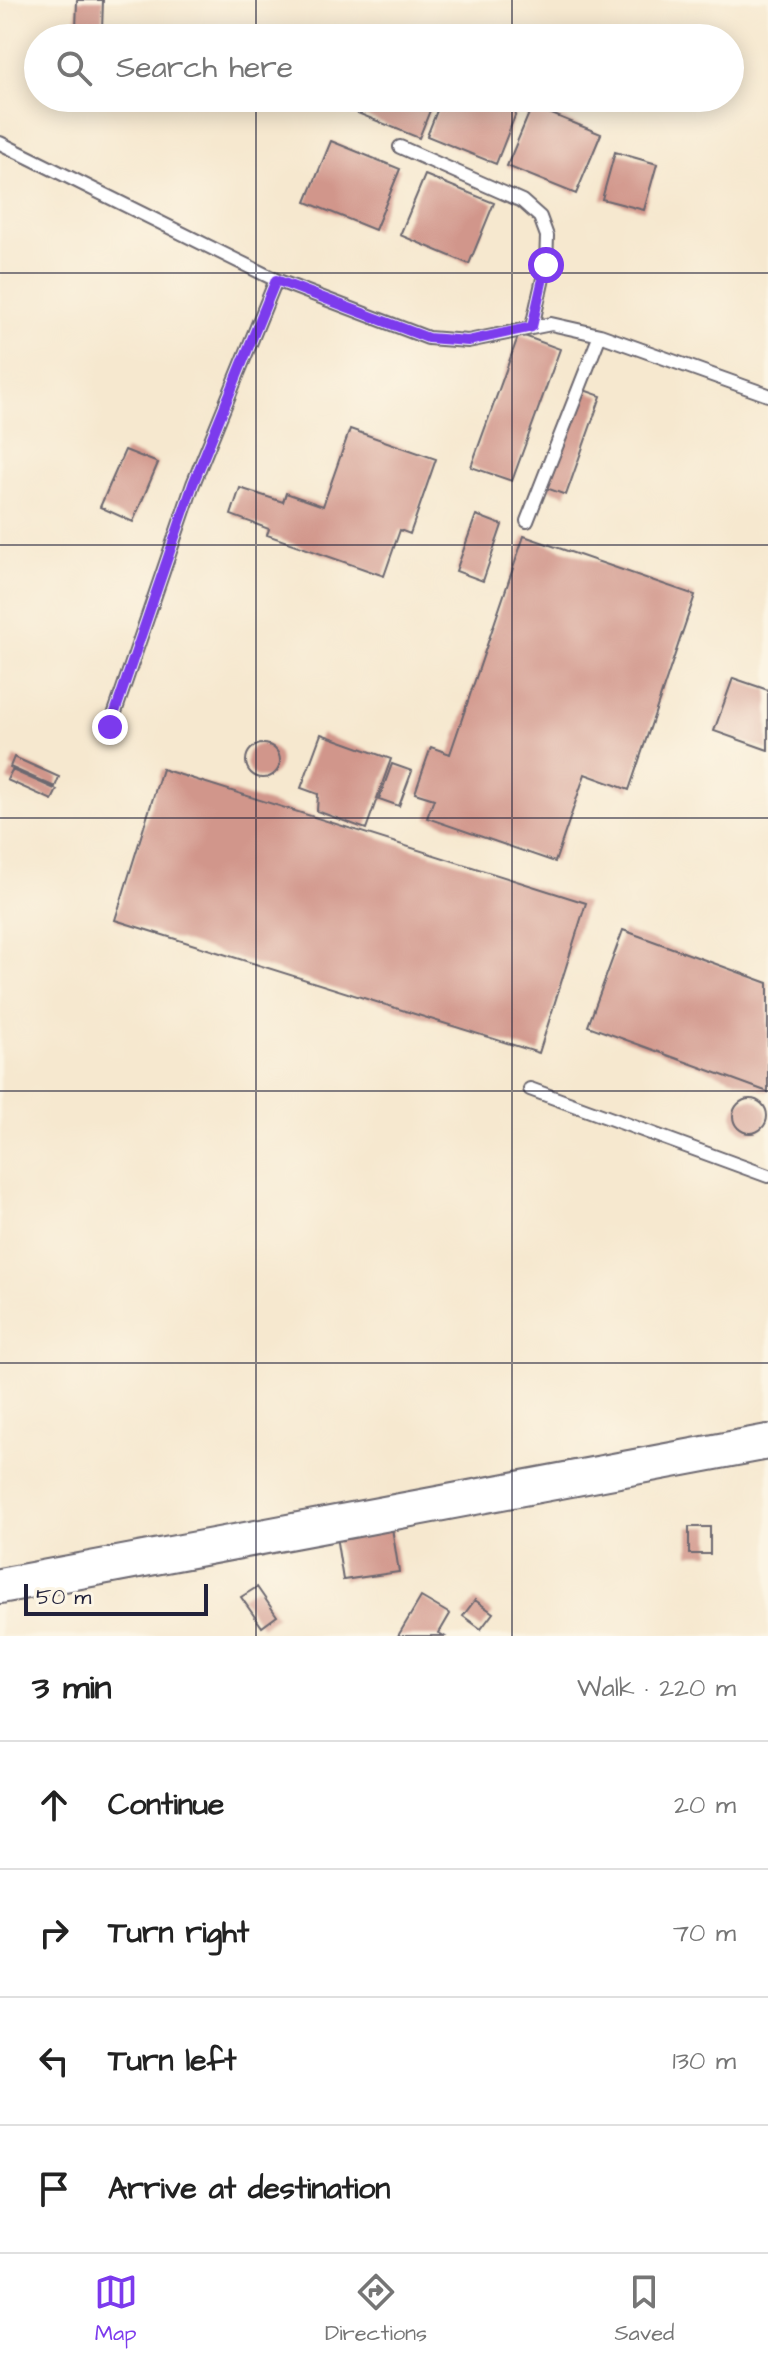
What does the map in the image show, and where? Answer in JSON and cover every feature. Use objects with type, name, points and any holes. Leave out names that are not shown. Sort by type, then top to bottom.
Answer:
[{"type":"street","points":[[0,1586],[768,1442]]},
{"type":"lane","points":[[0,143],[276,280],[428,338],[468,341],[551,324],[600,335],[768,395]]},
{"type":"lane","points":[[400,147],[522,201],[540,217],[547,236],[546,265],[532,327]]},
{"type":"lane","points":[[110,727],[193,484],[276,280]]},
{"type":"lane","points":[[527,521],[600,335]]},
{"type":"lane","points":[[530,1089],[768,1176]]},
{"type":"building","points":[[77,0],[103,0],[102,24],[76,24]]},
{"type":"building","points":[[355,112],[429,112],[419,138]]},
{"type":"building","points":[[436,112],[516,112],[496,164],[427,136]]},
{"type":"building","points":[[530,112],[547,112],[601,134],[576,194],[507,166]]},
{"type":"building","points":[[331,141],[400,169],[375,230],[306,202]]},
{"type":"building","points":[[615,152],[657,164],[644,210],[602,199]]},
{"type":"building","points":[[425,175],[494,203],[469,264],[400,235]]},
{"type":"building","points":[[519,334],[560,349],[512,481],[471,467]]},
{"type":"building","points":[[581,389],[601,396],[566,495],[546,488]]},
{"type":"building","points":[[350,429],[436,459],[410,534],[400,530],[384,576],[267,535],[269,529],[231,515],[240,488],[283,502],[286,493],[323,506]]},
{"type":"building","points":[[125,450],[158,463],[133,522],[100,507]]},
{"type":"building","points":[[476,515],[502,525],[483,581],[456,571]]},
{"type":"building","points":[[524,536],[695,595],[629,790],[585,774],[555,862],[427,818],[434,799],[415,793],[431,747],[450,754]]},
{"type":"building","points":[[733,678],[768,690],[768,750],[714,731]]},
{"type":"building","points":[[321,734],[391,759],[366,829],[317,811],[318,794],[301,788]]},
{"type":"building","points":[[263,744],[275,749],[280,761],[275,773],[263,778],[251,773],[246,761],[251,749]]},
{"type":"building","points":[[14,757],[59,777],[55,787],[10,767]]},
{"type":"building","points":[[392,764],[412,771],[399,806],[379,799]]},
{"type":"building","points":[[162,769],[586,903],[539,1053],[115,920]]},
{"type":"building","points":[[12,770],[57,790],[52,800],[7,780]]},
{"type":"building","points":[[623,930],[768,983],[768,1092],[588,1026]]},
{"type":"building","points":[[750,1099],[762,1104],[767,1116],[762,1128],[750,1133],[738,1128],[733,1116],[738,1104]]},
{"type":"building","points":[[689,1527],[710,1527],[710,1554],[689,1554]]},
{"type":"building","points":[[392,1528],[399,1572],[343,1580],[336,1536]]},
{"type":"building","points":[[257,1587],[277,1616],[262,1627],[241,1597]]},
{"type":"building","points":[[421,1597],[450,1614],[439,1633],[444,1636],[398,1636]]},
{"type":"building","points":[[475,1600],[493,1613],[481,1629],[463,1616]]},
{"type":"route","points":[[110,727],[193,484],[276,280],[428,338],[468,341],[532,327],[546,265]]}]
